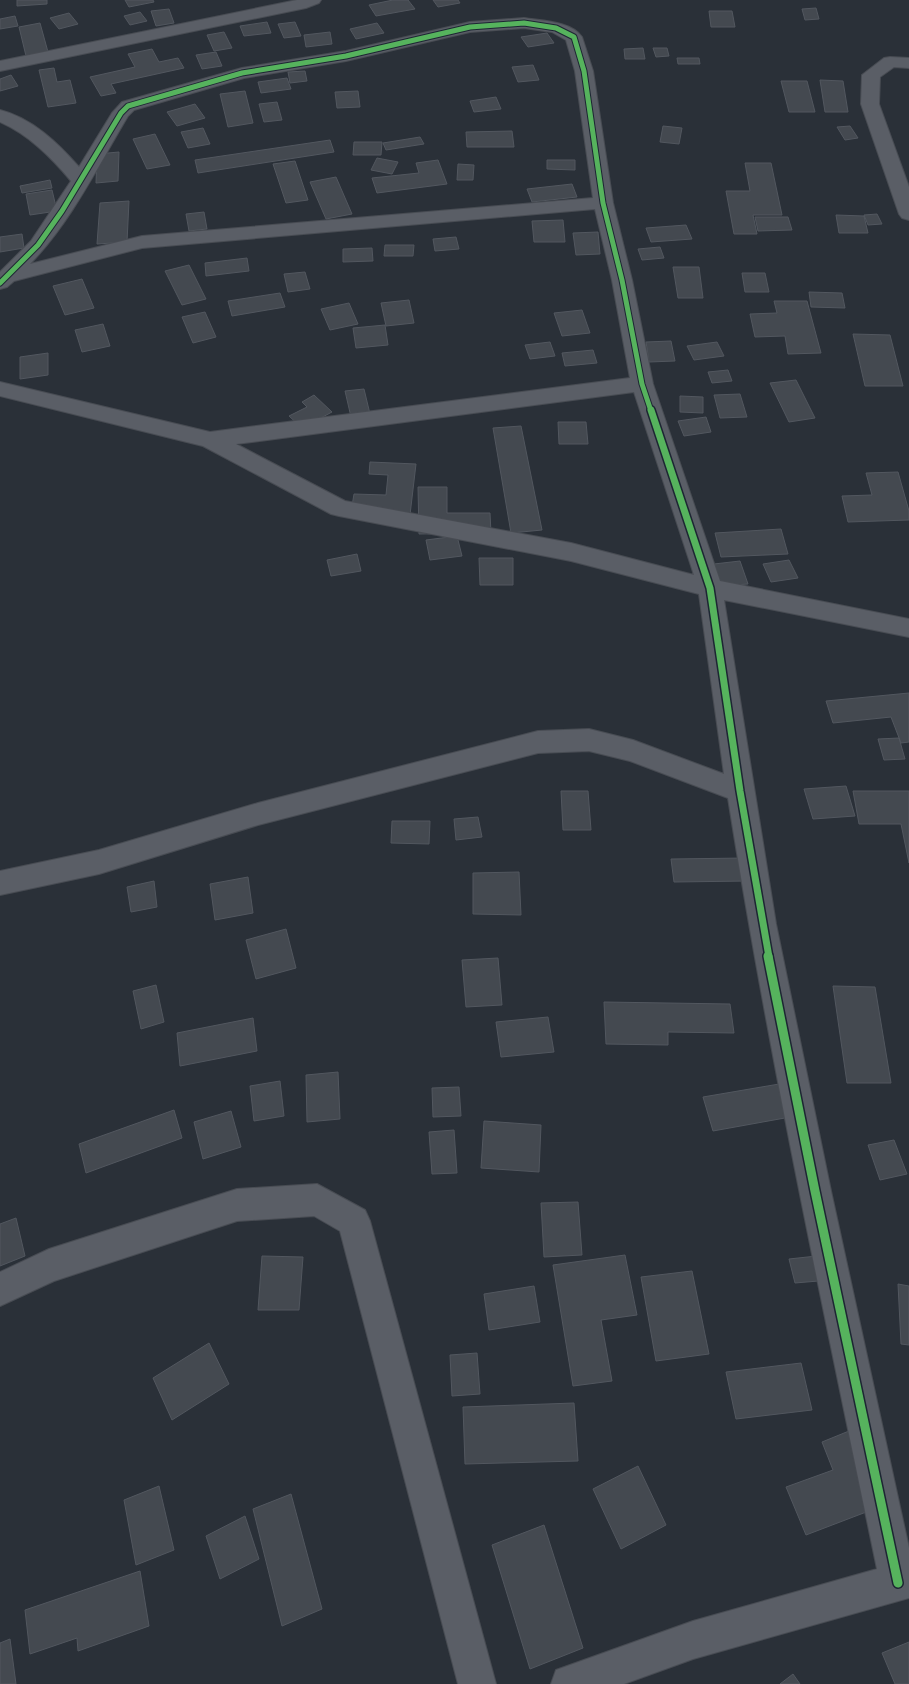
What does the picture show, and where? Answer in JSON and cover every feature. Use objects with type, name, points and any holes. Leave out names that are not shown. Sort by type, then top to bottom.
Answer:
[{"type":"street","points":[[0,66],[313,0]]},
{"type":"street","points":[[4,280],[38,245],[121,114],[128,106],[242,73],[346,56],[470,27],[524,23],[556,28],[574,38],[584,71],[603,203],[622,280],[642,384],[710,588],[762,924],[815,1191],[903,1581],[693,1640],[570,1684]]},
{"type":"street","points":[[909,63],[890,62],[871,75],[870,104],[909,214]]},
{"type":"street","points":[[0,115],[38,137],[59,154],[80,180]]},
{"type":"street","points":[[4,280],[142,242],[603,203]]},
{"type":"street","points":[[210,440],[642,384]]},
{"type":"street","points":[[0,388],[210,440],[339,508],[571,552],[710,588],[909,628]]},
{"type":"street","points":[[0,882],[99,862],[258,814],[538,742],[589,740],[633,751],[740,791]]},
{"type":"street","points":[[0,1289],[48,1266],[237,1205],[317,1200],[354,1221],[477,1684]]},
{"type":"building","points":[[17,0],[47,0],[47,4],[17,6]]},
{"type":"building","points":[[125,0],[153,0],[154,2],[129,7]]},
{"type":"building","points":[[393,0],[408,0],[415,9],[376,16],[369,5]]},
{"type":"building","points":[[433,0],[458,0],[460,3],[438,7]]},
{"type":"building","points":[[816,8],[819,19],[805,20],[802,9]]},
{"type":"building","points":[[169,9],[174,23],[156,26],[151,11]]},
{"type":"building","points":[[709,11],[732,11],[735,27],[711,27]]},
{"type":"building","points":[[140,12],[147,21],[130,25],[124,16]]},
{"type":"building","points":[[69,13],[78,24],[59,29],[50,18]]},
{"type":"building","points":[[15,16],[18,26],[0,29],[0,19]]},
{"type":"building","points":[[267,22],[271,33],[244,36],[240,26]]},
{"type":"building","points":[[295,22],[301,36],[284,38],[278,24]]},
{"type":"building","points":[[40,23],[48,52],[26,56],[19,27]]},
{"type":"building","points":[[377,23],[384,33],[356,39],[350,29]]},
{"type":"building","points":[[224,32],[232,48],[214,51],[207,35]]},
{"type":"building","points":[[330,32],[332,44],[306,47],[304,35]]},
{"type":"building","points":[[547,33],[554,43],[528,47],[521,37]]},
{"type":"building","points":[[643,48],[645,59],[625,59],[624,49]]},
{"type":"building","points":[[653,48],[667,48],[669,56],[656,57]]},
{"type":"building","points":[[152,49],[159,62],[178,58],[184,68],[111,84],[116,93],[101,96],[90,77],[135,67],[128,54]]},
{"type":"building","points":[[216,52],[222,66],[202,69],[196,55]]},
{"type":"building","points":[[677,58],[699,58],[700,64],[678,64]]},
{"type":"building","points":[[533,65],[539,80],[518,82],[512,67]]},
{"type":"building","points":[[54,68],[57,82],[70,80],[76,103],[48,107],[39,70]]},
{"type":"building","points":[[305,71],[307,81],[290,83],[288,72]]},
{"type":"building","points":[[11,75],[18,86],[0,91],[0,79]]},
{"type":"building","points":[[287,78],[291,89],[261,93],[258,82]]},
{"type":"building","points":[[820,80],[843,81],[848,112],[825,112]]},
{"type":"building","points":[[781,81],[807,81],[815,112],[789,112]]},
{"type":"building","points":[[245,91],[253,123],[228,127],[220,94]]},
{"type":"building","points":[[358,91],[360,107],[337,108],[335,92]]},
{"type":"building","points":[[496,97],[501,109],[474,112],[470,101]]},
{"type":"building","points":[[277,102],[282,120],[264,122],[259,104]]},
{"type":"building","points":[[195,104],[205,118],[177,126],[167,112]]},
{"type":"building","points":[[663,126],[682,128],[679,144],[660,142]]},
{"type":"building","points":[[850,126],[858,138],[845,140],[837,127]]},
{"type":"building","points":[[203,128],[210,144],[188,148],[181,132]]},
{"type":"building","points":[[512,131],[514,147],[467,147],[466,132]]},
{"type":"building","points":[[155,134],[170,165],[147,169],[133,139]]},
{"type":"building","points":[[420,137],[424,144],[386,150],[383,143]]},
{"type":"building","points":[[330,140],[334,152],[198,173],[195,160]]},
{"type":"building","points":[[354,142],[382,142],[381,155],[353,155]]},
{"type":"building","points":[[119,152],[118,181],[96,183],[97,154]]},
{"type":"building","points":[[377,158],[398,162],[392,174],[371,170]]},
{"type":"building","points":[[438,160],[447,184],[377,193],[372,178],[419,173],[416,163]]},
{"type":"building","points":[[547,160],[575,160],[575,170],[547,169]]},
{"type":"building","points":[[295,161],[308,200],[286,203],[273,164]]},
{"type":"building","points":[[745,163],[771,163],[782,215],[753,215],[757,234],[734,234],[726,191],[750,191]]},
{"type":"building","points":[[458,164],[474,165],[473,180],[457,180]]},
{"type":"building","points":[[336,177],[352,214],[326,219],[310,182]]},
{"type":"building","points":[[50,180],[52,188],[22,193],[20,186]]},
{"type":"building","points":[[572,184],[577,197],[532,202],[527,189]]},
{"type":"building","points":[[52,190],[57,211],[30,215],[26,194]]},
{"type":"building","points":[[129,201],[127,242],[97,244],[100,203]]},
{"type":"building","points":[[204,212],[207,229],[189,231],[186,214]]},
{"type":"building","points":[[877,214],[882,224],[868,225],[864,215]]},
{"type":"building","points":[[836,215],[864,216],[868,233],[839,233]]},
{"type":"building","points":[[755,217],[788,217],[792,230],[758,231]]},
{"type":"building","points":[[563,220],[565,242],[534,242],[532,221]]},
{"type":"building","points":[[686,225],[692,239],[651,242],[646,228]]},
{"type":"building","points":[[598,232],[600,254],[576,255],[573,233]]},
{"type":"building","points":[[22,234],[24,248],[0,252],[0,237]]},
{"type":"building","points":[[456,237],[459,249],[435,251],[433,239]]},
{"type":"building","points":[[385,245],[414,245],[413,256],[384,256]]},
{"type":"building","points":[[660,247],[664,258],[642,260],[638,249]]},
{"type":"building","points":[[372,248],[373,261],[343,262],[343,249]]},
{"type":"building","points":[[247,258],[249,271],[206,276],[205,263]]},
{"type":"building","points":[[189,265],[206,299],[182,305],[165,271]]},
{"type":"building","points":[[673,267],[699,267],[703,298],[678,298]]},
{"type":"building","points":[[305,272],[310,289],[288,292],[284,274]]},
{"type":"building","points":[[742,273],[765,273],[769,292],[745,292]]},
{"type":"building","points":[[82,279],[94,308],[65,315],[53,286]]},
{"type":"building","points":[[809,292],[842,293],[845,308],[811,307]]},
{"type":"building","points":[[280,293],[285,307],[232,316],[228,301]]},
{"type":"building","points":[[409,300],[414,323],[386,326],[381,303]]},
{"type":"building","points":[[774,301],[807,301],[821,353],[788,354],[785,336],[755,337],[750,314],[777,313]]},
{"type":"building","points":[[349,303],[358,324],[330,330],[321,309]]},
{"type":"building","points":[[582,310],[590,333],[562,336],[554,313]]},
{"type":"building","points":[[205,312],[216,337],[193,343],[182,317]]},
{"type":"building","points":[[103,324],[110,346],[82,352],[75,330]]},
{"type":"building","points":[[385,325],[388,345],[356,348],[353,328]]},
{"type":"building","points":[[853,334],[890,335],[903,386],[865,386]]},
{"type":"building","points":[[671,341],[675,361],[649,362],[646,342]]},
{"type":"building","points":[[550,342],[555,356],[530,359],[525,345]]},
{"type":"building","points":[[717,342],[724,356],[694,360],[687,346]]},
{"type":"building","points":[[593,350],[597,363],[565,366],[562,353]]},
{"type":"building","points":[[48,353],[48,375],[20,379],[20,357]]},
{"type":"building","points":[[728,370],[732,381],[712,383],[708,372]]},
{"type":"building","points":[[796,380],[815,418],[789,422],[770,383]]},
{"type":"building","points":[[364,389],[370,414],[351,417],[345,391]]},
{"type":"building","points":[[740,394],[747,417],[720,418],[714,395]]},
{"type":"building","points":[[314,395],[332,412],[302,428],[289,416],[307,407],[302,402]]},
{"type":"building","points":[[680,396],[703,397],[703,413],[680,412]]},
{"type":"building","points":[[706,417],[711,432],[684,436],[678,421]]},
{"type":"building","points":[[558,422],[586,422],[588,444],[559,444]]},
{"type":"building","points":[[521,426],[542,530],[511,533],[493,428]]},
{"type":"building","points":[[370,462],[416,464],[410,515],[351,512],[354,494],[386,495],[388,475],[369,474]]},
{"type":"building","points":[[898,472],[909,511],[909,520],[848,522],[842,496],[872,495],[866,473]]},
{"type":"building","points":[[418,487],[447,487],[447,513],[490,513],[491,533],[419,534]]},
{"type":"building","points":[[781,529],[788,554],[721,557],[715,533]]},
{"type":"building","points":[[457,536],[462,556],[430,560],[426,540]]},
{"type":"building","points":[[357,554],[361,571],[331,576],[327,560]]},
{"type":"building","points":[[479,558],[513,558],[513,585],[480,585]]},
{"type":"building","points":[[789,560],[798,578],[771,582],[763,564]]},
{"type":"building","points":[[740,561],[748,584],[721,586],[714,564]]},
{"type":"building","points":[[909,693],[909,742],[901,743],[891,717],[833,723],[826,701]]},
{"type":"building","points":[[899,738],[905,759],[884,760],[878,739]]},
{"type":"building","points":[[846,786],[855,816],[813,819],[804,789]]},
{"type":"building","points":[[561,791],[588,791],[591,830],[563,830]]},
{"type":"building","points":[[853,791],[909,791],[909,863],[901,824],[859,824]]},
{"type":"building","points":[[478,817],[482,837],[456,840],[454,819]]},
{"type":"building","points":[[392,821],[430,821],[429,844],[391,843]]},
{"type":"building","points":[[745,858],[748,881],[674,882],[671,859]]},
{"type":"building","points":[[519,872],[521,915],[473,914],[473,873]]},
{"type":"building","points":[[248,877],[253,913],[215,920],[210,884]]},
{"type":"building","points":[[154,881],[157,907],[131,912],[127,887]]},
{"type":"building","points":[[286,929],[296,968],[256,979],[246,940]]},
{"type":"building","points":[[498,958],[502,1005],[466,1007],[462,960]]},
{"type":"building","points":[[156,985],[164,1022],[141,1029],[133,991]]},
{"type":"building","points":[[833,986],[875,987],[891,1083],[847,1083]]},
{"type":"building","points":[[604,1002],[730,1004],[734,1033],[668,1032],[668,1045],[606,1044]]},
{"type":"building","points":[[548,1017],[554,1052],[501,1057],[496,1022]]},
{"type":"building","points":[[253,1018],[257,1051],[180,1066],[177,1033]]},
{"type":"building","points":[[338,1072],[340,1119],[307,1122],[306,1075]]},
{"type":"building","points":[[280,1081],[284,1116],[254,1121],[250,1086]]},
{"type":"building","points":[[785,1083],[796,1116],[713,1131],[703,1097]]},
{"type":"building","points":[[459,1087],[461,1116],[433,1117],[432,1088]]},
{"type":"building","points":[[174,1110],[182,1138],[86,1173],[79,1144]]},
{"type":"building","points":[[231,1111],[241,1147],[203,1159],[194,1122]]},
{"type":"building","points":[[484,1121],[541,1125],[539,1172],[481,1168]]},
{"type":"building","points":[[454,1130],[457,1173],[432,1174],[429,1132]]},
{"type":"building","points":[[894,1140],[907,1174],[880,1180],[868,1145]]},
{"type":"building","points":[[578,1202],[582,1255],[544,1257],[541,1203]]},
{"type":"building","points":[[16,1218],[25,1256],[0,1266],[0,1224]]},
{"type":"building","points":[[835,1254],[842,1279],[795,1283],[789,1259]]},
{"type":"building","points":[[625,1255],[637,1315],[601,1320],[612,1381],[573,1386],[553,1265]]},
{"type":"building","points":[[262,1256],[303,1257],[299,1310],[258,1310]]},
{"type":"building","points":[[692,1271],[709,1354],[656,1361],[641,1277]]},
{"type":"building","points":[[898,1284],[909,1286],[909,1345],[901,1344]]},
{"type":"building","points":[[534,1286],[540,1322],[489,1330],[484,1294]]},
{"type":"building","points":[[209,1343],[229,1384],[172,1420],[153,1378]]},
{"type":"building","points":[[477,1353],[480,1394],[452,1396],[450,1355]]},
{"type":"building","points":[[801,1363],[812,1410],[736,1419],[726,1372]]},
{"type":"building","points":[[574,1403],[578,1461],[465,1464],[463,1407]]},
{"type":"building","points":[[849,1431],[882,1506],[806,1535],[786,1487],[833,1470],[822,1442]]},
{"type":"building","points":[[638,1466],[666,1525],[621,1549],[593,1489]]},
{"type":"building","points":[[159,1486],[174,1550],[136,1565],[124,1500]]},
{"type":"building","points":[[291,1494],[322,1609],[282,1626],[253,1509]]},
{"type":"building","points":[[245,1516],[259,1559],[220,1579],[206,1536]]},
{"type":"building","points":[[544,1525],[583,1648],[530,1669],[492,1545]]},
{"type":"building","points":[[140,1571],[149,1626],[78,1651],[77,1638],[30,1654],[25,1610]]},
{"type":"building","points":[[10,1639],[16,1684],[0,1684],[0,1643]]},
{"type":"building","points":[[909,1642],[909,1684],[895,1684],[882,1653]]},
{"type":"building","points":[[793,1674],[800,1684],[780,1684]]},
{"type":"cycle path","points":[[0,283],[38,245],[62,211],[121,113],[128,106],[242,73],[346,56],[470,27],[524,23],[556,28],[574,37],[584,71],[603,203],[622,280],[642,384],[710,588],[762,924],[815,1191],[898,1583]]}]
